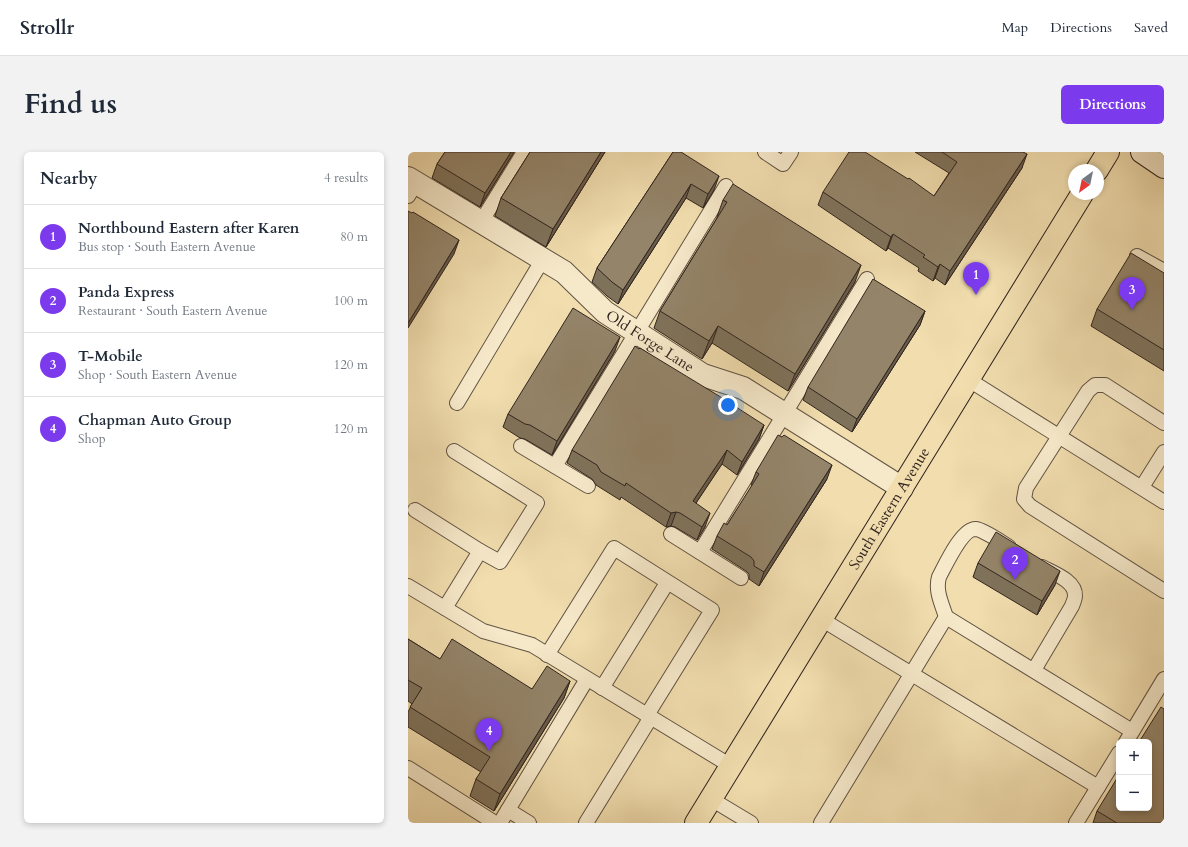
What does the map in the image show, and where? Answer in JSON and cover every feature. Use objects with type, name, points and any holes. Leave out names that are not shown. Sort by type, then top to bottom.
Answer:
[{"type":"main road","points":[[1101,164],[1108,152]]},
{"type":"main road","name":"South Eastern Avenue","points":[[696,823],[1078,200]]},
{"type":"street","points":[[1142,152],[1164,167]]},
{"type":"street","name":"Old Forge Lane","points":[[411,186],[481,222],[564,272],[605,312],[703,375],[743,388],[902,488]]},
{"type":"lane","points":[[481,222],[524,152]]},
{"type":"lane","points":[[765,152],[783,164],[791,152]]},
{"type":"lane","points":[[713,178],[739,194]]},
{"type":"lane","points":[[555,466],[726,186]]},
{"type":"lane","points":[[1137,256],[1164,270]]},
{"type":"lane","points":[[457,403],[543,259]]},
{"type":"lane","points":[[855,271],[880,287]]},
{"type":"lane","points":[[700,552],[867,279]]},
{"type":"lane","points":[[969,380],[1164,502]]},
{"type":"lane","points":[[1164,423],[1105,385],[1095,385],[1088,392],[1026,488],[1024,499],[1030,506],[1164,591]]},
{"type":"lane","points":[[521,446],[588,486]]},
{"type":"lane","points":[[415,510],[500,562],[537,503],[454,451]]},
{"type":"lane","points":[[1142,487],[1164,452]]},
{"type":"lane","points":[[1019,553],[986,533],[976,529],[968,531],[962,538],[939,577],[937,584],[938,593],[946,617],[1034,670],[1129,737],[1164,679]]},
{"type":"lane","points":[[671,534],[741,578]]},
{"type":"lane","points":[[548,655],[614,548],[712,610],[586,823]]},
{"type":"lane","points":[[445,608],[480,551]]},
{"type":"lane","points":[[1032,561],[1066,581],[1072,587],[1075,596],[1072,606],[1034,670]]},
{"type":"lane","points":[[602,688],[668,582]]},
{"type":"lane","points":[[408,586],[483,631],[532,645],[731,766]]},
{"type":"lane","points":[[821,823],[946,617]]},
{"type":"lane","points":[[821,619],[1098,787]]},
{"type":"lane","points":[[500,823],[587,679]]},
{"type":"lane","points":[[1076,823],[1116,758]]},
{"type":"lane","points":[[408,768],[495,823]]},
{"type":"lane","points":[[711,798],[751,823]]},
{"type":"lane","points":[[508,810],[529,823]]},
{"type":"building","points":[[445,152],[511,152],[485,193],[437,164]]},
{"type":"building","points":[[530,152],[601,152],[553,229],[501,198]]},
{"type":"building","points":[[673,152],[681,152],[719,176],[708,194],[691,184],[623,290],[597,268]]},
{"type":"building","points":[[849,152],[865,152],[908,179],[909,178],[934,196],[957,162],[942,152],[1023,152],[1027,154],[950,271],[940,264],[938,267],[923,257],[925,255],[893,234],[891,237],[823,192]]},
{"type":"building","points":[[733,184],[861,265],[795,374],[718,326],[709,341],[660,311],[727,202],[723,200]]},
{"type":"building","points":[[408,211],[413,212],[459,240],[408,323]]},
{"type":"building","points":[[1131,253],[1164,273],[1164,350],[1097,309]]},
{"type":"building","points":[[873,279],[925,311],[857,419],[808,387]]},
{"type":"building","points":[[573,308],[620,337],[557,441],[508,414]]},
{"type":"building","points":[[635,346],[719,396],[764,425],[742,462],[727,450],[693,501],[710,513],[702,527],[680,513],[671,513],[626,483],[625,486],[601,472],[597,465],[572,450]]},
{"type":"building","points":[[778,435],[782,437],[784,435],[832,465],[764,572],[754,566],[754,561],[751,557],[717,536],[724,523],[727,525],[759,474],[756,472]]},
{"type":"building","points":[[996,532],[1060,571],[1042,601],[978,563]]},
{"type":"building","points":[[408,639],[440,659],[452,639],[532,689],[547,666],[570,681],[500,794],[476,779],[490,757],[410,707],[422,688],[408,680]]},
{"type":"building","points":[[1161,707],[1164,709],[1164,823],[1117,823],[1097,811],[1116,780],[1116,811],[1152,811],[1152,739],[1141,739]]},
{"type":"place","name":"Northbound Eastern after Karen","points":[[976,295]]},
{"type":"place","name":"T-Mobile","points":[[1132,310]]},
{"type":"place","name":"Panda Express","points":[[1015,580]]},
{"type":"place","name":"Chapman Auto Group","points":[[489,751]]}]
